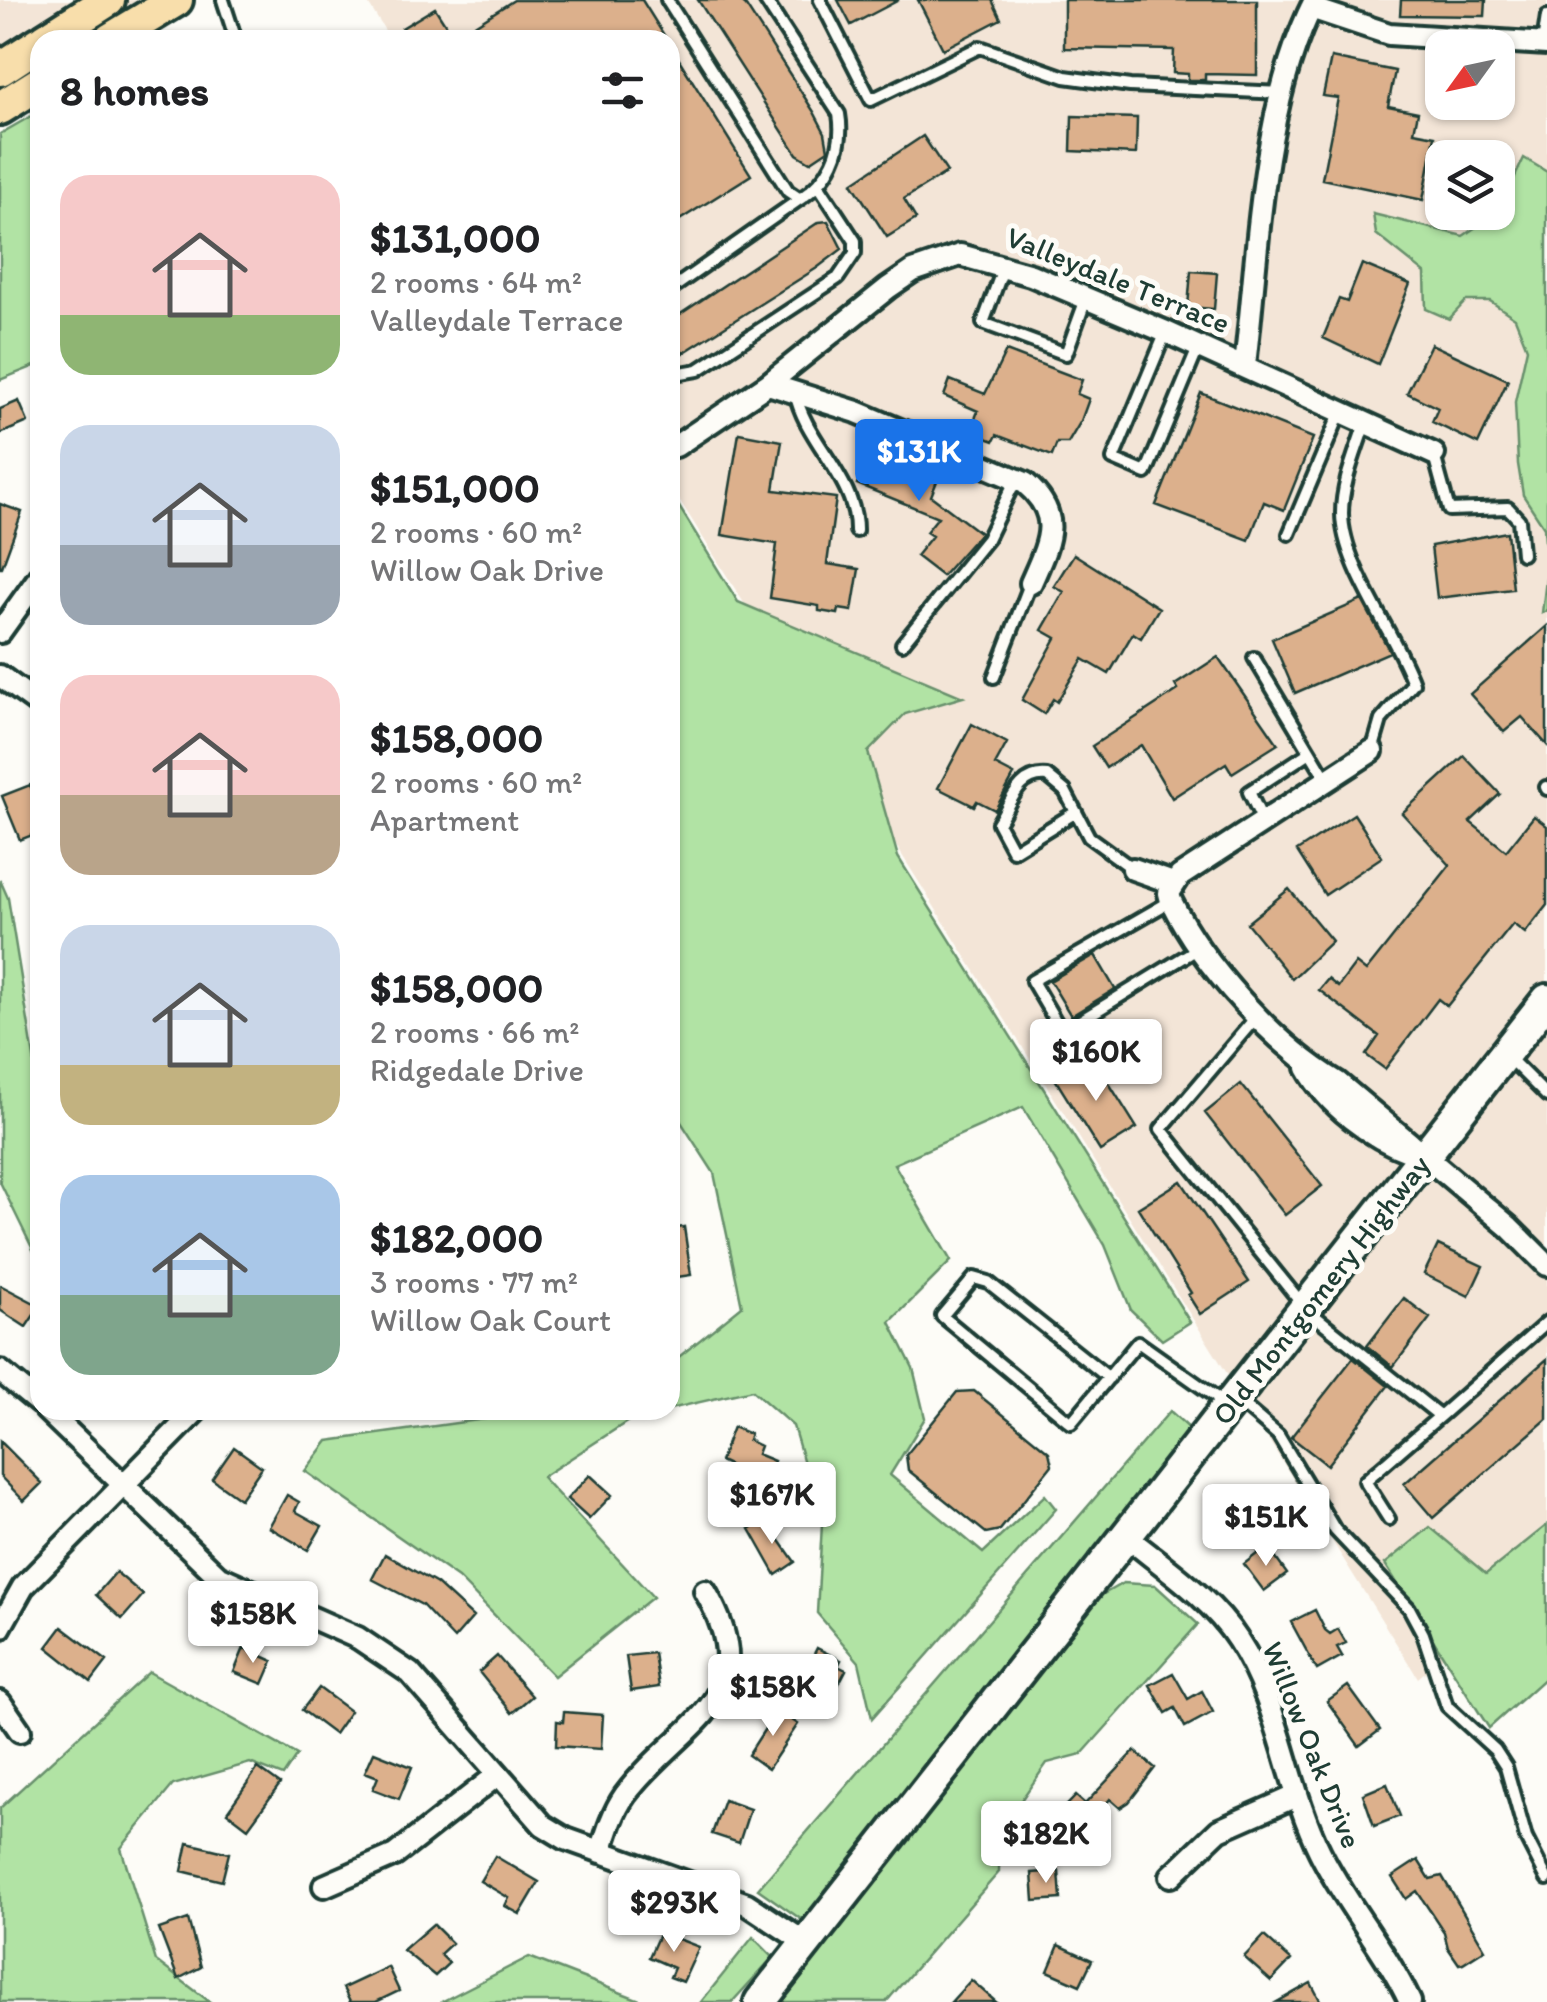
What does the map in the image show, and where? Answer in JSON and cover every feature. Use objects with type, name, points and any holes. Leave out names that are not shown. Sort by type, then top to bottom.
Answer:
[{"type":"main road","points":[[61,30],[108,0]]},
{"type":"main road","points":[[126,30],[176,0]]},
{"type":"main road","points":[[0,70],[30,50]]},
{"type":"main road","points":[[0,108],[30,89]]},
{"type":"street","name":"Valleydale Terrace","points":[[1245,365],[1283,93],[1296,41],[1313,4]]},
{"type":"street","points":[[1313,4],[1389,34],[1545,44]]},
{"type":"street","name":"Valleydale Terrace","points":[[680,443],[768,384],[913,271],[960,255],[1004,265],[1087,298],[1245,365],[1434,454]]},
{"type":"street","points":[[768,384],[891,425],[1016,478],[1042,497],[1050,513],[1047,546],[1031,583]]},
{"type":"street","points":[[0,632],[30,590]]},
{"type":"street","points":[[0,676],[30,698]]},
{"type":"street","points":[[1172,892],[1372,750]]},
{"type":"street","points":[[1133,870],[1172,892],[1202,946],[1306,1066],[1325,1094],[1382,1142],[1425,1158],[1544,1258]]},
{"type":"street","name":"Old Montgomery Highway","points":[[760,2002],[1547,1000]]},
{"type":"street","points":[[0,1372],[30,1396]]},
{"type":"street","points":[[56,1420],[218,1576],[358,1638],[393,1659],[430,1693],[496,1776],[543,1825],[600,1852],[747,1904],[808,1945]]},
{"type":"street","points":[[0,1628],[23,1586],[187,1420]]},
{"type":"street","name":"Willow Oak Drive","points":[[1127,1537],[1213,1608],[1238,1639],[1268,1698],[1296,1796],[1334,1879],[1378,1942],[1410,2002]]},
{"type":"street","points":[[600,1852],[622,1798],[697,1723],[724,1678],[728,1641],[705,1591]]},
{"type":"street","points":[[0,1702],[20,1732]]},
{"type":"street","points":[[324,1886],[394,1855],[496,1776]]},
{"type":"street","points":[[1171,1876],[1219,1830],[1296,1796]]},
{"type":"lane","points":[[223,0],[233,30]]},
{"type":"lane","points":[[667,0],[788,191],[800,199]]},
{"type":"lane","points":[[680,283],[819,186],[832,165],[842,131],[838,114],[765,0]]},
{"type":"lane","points":[[820,0],[871,100],[980,47],[1064,77],[1130,86],[1283,93]]},
{"type":"lane","points":[[1545,44],[1547,16]]},
{"type":"lane","points":[[680,372],[698,370],[838,278],[848,265],[855,241],[819,186]]},
{"type":"lane","points":[[1004,265],[983,323],[1066,354],[1087,298]]},
{"type":"lane","points":[[1166,332],[1113,459],[1146,473],[1199,346]]},
{"type":"lane","points":[[795,392],[804,420],[849,495],[856,531]]},
{"type":"lane","points":[[1289,534],[1341,410]]},
{"type":"lane","points":[[1366,422],[1346,481],[1342,514],[1351,553],[1413,683],[1380,720],[1372,750]]},
{"type":"lane","points":[[1434,454],[1449,510],[1508,508],[1519,520],[1522,554]]},
{"type":"lane","points":[[902,644],[988,538],[1016,478]]},
{"type":"lane","points":[[994,677],[1031,583]]},
{"type":"lane","points":[[1254,658],[1327,780]]},
{"type":"lane","points":[[1264,824],[1249,792],[1310,752]]},
{"type":"lane","points":[[1076,812],[1014,851],[998,823],[1022,783],[1038,775],[1056,782],[1076,812],[1089,836],[1133,870]]},
{"type":"lane","points":[[1172,892],[1032,981],[1062,1032],[1202,946]]},
{"type":"lane","points":[[1258,1015],[1161,1129],[1306,1309],[1440,1416]]},
{"type":"lane","points":[[1505,1054],[1547,1096]]},
{"type":"lane","points":[[1109,1378],[988,1282],[974,1278],[942,1316],[1071,1423],[1109,1378],[1138,1342],[1278,1435],[1335,1530],[1408,1608],[1424,1634],[1447,1706],[1495,1750],[1506,1766],[1526,1838],[1547,1878]]},
{"type":"lane","points":[[1390,1519],[1364,1482],[1547,1322]]},
{"type":"shaded area","points":[[0,0],[138,0],[84,30],[30,30],[30,60],[0,77]]},
{"type":"shaded area","points":[[366,0],[1547,0],[1547,1569],[1418,1678],[680,501],[680,30],[385,30]]},
{"type":"green space","points":[[30,117],[30,368],[0,380],[0,134]]},
{"type":"green space","points":[[1524,158],[1547,172],[1547,571],[1544,527],[1523,495],[1518,464],[1515,402],[1527,348],[1515,318],[1490,301],[1466,301],[1449,319],[1426,309],[1425,273],[1376,234],[1373,214],[1425,227],[1425,230],[1463,236],[1472,230],[1515,230],[1515,177]]},
{"type":"green space","points":[[680,508],[738,602],[963,697],[905,714],[868,752],[898,857],[1190,1322],[1162,1340],[1131,1310],[1105,1245],[1023,1107],[894,1164],[951,1261],[890,1322],[913,1368],[925,1418],[890,1475],[983,1553],[1045,1495],[1056,1509],[872,1718],[859,1662],[817,1613],[822,1524],[793,1426],[752,1390],[680,1407],[680,1356],[742,1306],[714,1173],[680,1120]]},
{"type":"green space","points":[[1547,571],[1547,611],[1542,613]]},
{"type":"green space","points":[[0,880],[8,898],[30,1033],[30,1244],[0,1182]]},
{"type":"green space","points":[[1170,1411],[1191,1430],[805,1922],[758,1889]]},
{"type":"green space","points":[[478,1420],[630,1420],[542,1477],[653,1597],[554,1676],[458,1578],[305,1471],[328,1441]]},
{"type":"green space","points":[[1547,1525],[1547,1676],[1489,1728],[1385,1564],[1430,1527],[1486,1574]]},
{"type":"green space","points":[[1123,1583],[1155,1585],[1198,1624],[1082,1754],[1047,1763],[999,1832],[999,1872],[886,2002],[778,2002],[1093,1600]]},
{"type":"green space","points":[[149,1672],[297,1755],[283,1776],[250,1763],[173,1785],[121,1848],[156,1961],[210,2002],[0,2002],[0,1808]]},
{"type":"green space","points":[[753,1937],[773,1957],[732,2002],[701,2002]]},
{"type":"green space","points":[[529,1957],[645,2002],[441,2002]]},
{"type":"building","points":[[514,0],[642,0],[661,30],[467,30]]},
{"type":"building","points":[[698,0],[739,0],[746,6],[814,112],[825,133],[828,150],[810,162],[797,154]]},
{"type":"building","points":[[838,0],[899,0],[851,25]]},
{"type":"building","points":[[918,0],[992,0],[1001,19],[943,49]]},
{"type":"building","points":[[1064,0],[1257,0],[1257,75],[1205,74],[1205,80],[1188,80],[1188,74],[1173,73],[1174,50],[1064,48]]},
{"type":"building","points":[[1401,0],[1486,0],[1485,16],[1400,15]]},
{"type":"building","points":[[435,8],[449,30],[403,30],[402,28]]},
{"type":"building","points":[[1331,58],[1395,71],[1388,106],[1418,112],[1414,132],[1435,136],[1434,140],[1425,140],[1423,200],[1322,179],[1338,98],[1323,96]]},
{"type":"building","points":[[680,61],[751,175],[680,220]]},
{"type":"building","points":[[1072,116],[1137,118],[1136,154],[1071,151]]},
{"type":"building","points":[[923,136],[947,172],[904,199],[916,219],[887,237],[852,183]]},
{"type":"building","points":[[828,221],[842,249],[683,353],[680,314],[819,222]]},
{"type":"building","points":[[1362,264],[1410,284],[1378,364],[1323,338],[1339,299],[1347,302]]},
{"type":"building","points":[[1191,271],[1217,273],[1214,309],[1188,307]]},
{"type":"building","points":[[1431,344],[1508,380],[1478,444],[1432,422],[1438,408],[1407,393]]},
{"type":"building","points":[[1006,351],[1082,380],[1077,394],[1089,399],[1081,421],[1068,443],[1057,443],[1052,456],[997,435],[994,441],[970,432],[978,411],[944,396],[950,380],[985,394]]},
{"type":"building","points":[[1201,393],[1313,438],[1284,510],[1264,502],[1249,540],[1156,505]]},
{"type":"building","points":[[19,401],[28,422],[0,434],[0,409]]},
{"type":"building","points":[[739,433],[782,441],[774,490],[836,498],[827,564],[859,569],[852,611],[819,611],[819,606],[770,598],[777,544],[722,535]]},
{"type":"building","points":[[873,444],[941,471],[931,496],[980,533],[942,576],[916,556],[932,536],[926,532],[938,517],[857,484]]},
{"type":"building","points":[[0,504],[22,512],[2,567],[0,567]]},
{"type":"building","points":[[1507,532],[1513,589],[1437,598],[1431,546]]},
{"type":"building","points":[[1074,554],[1159,608],[1141,638],[1133,633],[1109,674],[1083,659],[1057,702],[1053,699],[1044,714],[1022,700],[1056,638],[1042,630],[1064,592],[1054,586]]},
{"type":"building","points":[[1362,600],[1390,652],[1295,693],[1272,639]]},
{"type":"building","points":[[1547,626],[1547,745],[1522,717],[1504,732],[1470,694]]},
{"type":"building","points":[[1218,657],[1278,744],[1232,773],[1226,763],[1172,798],[1141,745],[1106,768],[1092,746],[1178,690],[1175,685]]},
{"type":"building","points":[[972,724],[1007,743],[995,765],[1014,775],[995,810],[977,801],[974,806],[938,788]]},
{"type":"building","points":[[1464,756],[1500,794],[1470,822],[1506,851],[1534,816],[1547,826],[1547,905],[1525,933],[1513,924],[1447,1006],[1438,999],[1385,1069],[1366,1055],[1379,1036],[1319,990],[1328,979],[1338,987],[1356,963],[1366,971],[1450,865],[1402,813]]},
{"type":"building","points":[[30,785],[30,836],[20,840],[2,796]]},
{"type":"building","points":[[1354,814],[1382,857],[1325,895],[1297,851]]},
{"type":"building","points":[[1289,889],[1332,941],[1292,979],[1247,923]]},
{"type":"building","points":[[1095,955],[1115,989],[1071,1016],[1050,981]]},
{"type":"building","points":[[1092,1056],[1137,1128],[1100,1151],[1055,1079]]},
{"type":"building","points":[[1241,1084],[1322,1186],[1285,1215],[1205,1113]]},
{"type":"building","points":[[1181,1181],[1249,1282],[1200,1314],[1138,1208]]},
{"type":"building","points":[[684,1227],[691,1275],[680,1277],[680,1228]]},
{"type":"building","points":[[1438,1245],[1483,1266],[1469,1296],[1424,1274]]},
{"type":"building","points":[[0,1285],[30,1301],[30,1321],[26,1327],[0,1310]]},
{"type":"building","points":[[1404,1298],[1430,1318],[1393,1367],[1367,1346]]},
{"type":"building","points":[[1353,1358],[1388,1386],[1327,1465],[1291,1437]]},
{"type":"building","points":[[1547,1359],[1547,1419],[1433,1518],[1404,1484]]},
{"type":"building","points":[[974,1391],[1049,1452],[1052,1465],[1000,1530],[986,1533],[908,1470],[906,1455],[957,1392]]},
{"type":"building","points":[[733,1427],[750,1434],[748,1440],[760,1446],[757,1454],[774,1461],[763,1487],[743,1479],[745,1473],[720,1461]]},
{"type":"building","points":[[0,1441],[42,1483],[24,1501],[0,1476]]},
{"type":"building","points":[[234,1447],[262,1467],[240,1499],[212,1479]]},
{"type":"building","points":[[590,1475],[612,1495],[589,1519],[567,1499]]},
{"type":"building","points":[[287,1495],[299,1502],[295,1511],[322,1526],[308,1550],[269,1527]]},
{"type":"building","points":[[765,1519],[795,1562],[776,1575],[750,1529]]},
{"type":"building","points":[[1267,1546],[1287,1574],[1264,1591],[1244,1564]]},
{"type":"building","points":[[385,1554],[437,1584],[473,1617],[454,1639],[422,1605],[372,1579]]},
{"type":"building","points":[[116,1572],[143,1595],[122,1619],[96,1595]]},
{"type":"building","points":[[1315,1610],[1325,1630],[1330,1634],[1338,1629],[1346,1643],[1337,1647],[1342,1656],[1317,1670],[1291,1622]]},
{"type":"building","points":[[62,1627],[107,1661],[91,1682],[47,1647]]},
{"type":"building","points":[[244,1648],[273,1661],[263,1684],[234,1672]]},
{"type":"building","points":[[817,1648],[841,1660],[838,1666],[846,1670],[836,1689],[828,1685],[825,1691],[801,1680]]},
{"type":"building","points":[[654,1653],[659,1687],[631,1691],[626,1656]]},
{"type":"building","points":[[497,1656],[532,1696],[512,1713],[479,1672]]},
{"type":"building","points":[[1173,1673],[1188,1699],[1202,1691],[1213,1712],[1185,1727],[1175,1708],[1166,1713],[1150,1685]]},
{"type":"building","points":[[1348,1686],[1380,1730],[1359,1746],[1327,1701]]},
{"type":"building","points":[[319,1688],[350,1711],[334,1734],[302,1710]]},
{"type":"building","points":[[777,1710],[798,1724],[768,1769],[748,1755]]},
{"type":"building","points":[[564,1712],[603,1715],[601,1749],[556,1746],[557,1721],[563,1722]]},
{"type":"building","points":[[1135,1751],[1155,1768],[1129,1802],[1120,1808],[1110,1799],[1063,1857],[1038,1835],[1076,1796],[1085,1804]]},
{"type":"building","points":[[374,1752],[412,1767],[399,1799],[373,1789],[378,1777],[365,1772]]},
{"type":"building","points":[[258,1768],[280,1784],[248,1828],[227,1812]]},
{"type":"building","points":[[1387,1784],[1400,1816],[1374,1826],[1363,1794]]},
{"type":"building","points":[[724,1800],[750,1809],[739,1843],[712,1834]]},
{"type":"building","points":[[188,1843],[229,1853],[222,1881],[182,1871]]},
{"type":"building","points":[[495,1856],[539,1882],[520,1914],[505,1906],[509,1898],[480,1881]]},
{"type":"building","points":[[1418,1860],[1430,1879],[1442,1876],[1485,1949],[1463,1963],[1459,1964],[1448,1948],[1444,1932],[1417,1891],[1406,1899],[1392,1877]]},
{"type":"building","points":[[1059,1871],[1061,1899],[1034,1901],[1032,1873]]},
{"type":"building","points":[[188,1919],[201,1967],[178,1979],[159,1929]]},
{"type":"building","points":[[433,1924],[452,1943],[440,1954],[449,1963],[435,1976],[403,1950]]},
{"type":"building","points":[[660,1932],[699,1947],[683,1982],[670,1977],[674,1968],[649,1957]]},
{"type":"building","points":[[1264,1936],[1291,1960],[1271,1981],[1244,1957]]},
{"type":"building","points":[[1059,1945],[1092,1960],[1080,1985],[1048,1971]]},
{"type":"building","points":[[388,1967],[399,1991],[376,2002],[350,2002],[343,1988]]},
{"type":"building","points":[[971,1980],[996,2002],[951,2002]]},
{"type":"building","points":[[1311,1983],[1321,2002],[1277,2002]]}]
